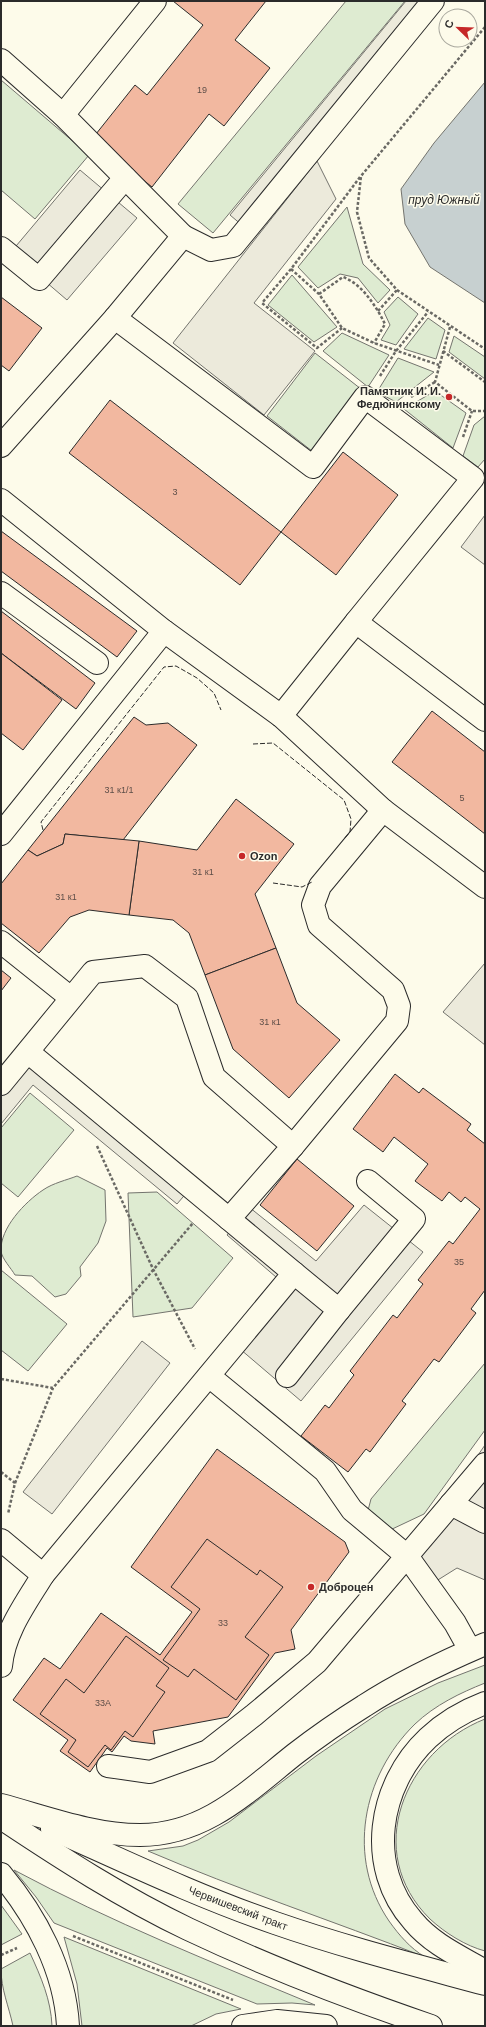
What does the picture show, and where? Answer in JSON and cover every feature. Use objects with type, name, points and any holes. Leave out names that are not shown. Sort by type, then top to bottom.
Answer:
[{"type":"main road","points":[[63,115],[155,1]]},
{"type":"main road","points":[[1,60],[63,115],[183,236],[211,250],[233,246],[433,1]]},
{"type":"main road","points":[[1,248],[39,279],[125,178]]},
{"type":"main road","points":[[1,446],[115,318],[183,236]]},
{"type":"main road","points":[[115,318],[313,467],[365,397],[473,478],[281,716]]},
{"type":"main road","points":[[1,500],[164,631],[281,716],[383,810],[485,887]]},
{"type":"main road","points":[[1,592],[97,663]]},
{"type":"main road","points":[[356,622],[485,720]]},
{"type":"main road","points":[[1,834],[164,631]]},
{"type":"main road","points":[[229,1220],[397,1021],[399,1006],[393,990],[319,925],[313,905],[320,886],[383,810]]},
{"type":"main road","points":[[1,942],[71,998]]},
{"type":"main road","points":[[1,1084],[93,972],[145,966],[187,998],[214,1078],[293,1146]]},
{"type":"main road","points":[[28,1052],[339,1310]]},
{"type":"main road","points":[[287,1376],[414,1219],[368,1182]]},
{"type":"main road","points":[[1,1666],[6,1642],[16,1618],[43,1575],[294,1273]]},
{"type":"main road","points":[[1,1806],[82,1826],[118,1833],[140,1835],[171,1832],[197,1825],[223,1810],[314,1739],[365,1705],[408,1679],[477,1647],[455,1623],[407,1556],[352,1510],[324,1471],[209,1376]]},
{"type":"main road","points":[[108,1766],[150,1772],[208,1751],[317,1662],[485,1464]]},
{"type":"main road","points":[[451,1504],[485,1522]]},
{"type":"main road","points":[[1,1541],[43,1575]]},
{"type":"main road","points":[[485,1703],[468,1710],[447,1722],[428,1738],[408,1762],[394,1784],[387,1806],[382,1841],[389,1882],[399,1902],[412,1921],[428,1937],[485,1971]]},
{"type":"main road","name":"Червишевский тракт","points":[[1,1806],[166,1880],[274,1923],[338,1943],[485,1984]]},
{"type":"main road","points":[[1,1818],[102,1883],[189,1930],[287,1971],[430,2026]]},
{"type":"main road","points":[[1,1874],[10,1885],[44,1938],[60,1979],[68,2013],[68,2026]]},
{"type":"main road","points":[[250,2025],[277,2021],[326,2026]]},
{"type":"path","points":[[342,328],[317,348],[262,303],[291,269],[361,176],[485,28]]},
{"type":"path","points":[[361,176],[357,212],[370,258],[397,290],[450,327],[485,349]]},
{"type":"path","points":[[291,269],[319,294],[342,328],[374,343],[438,365]]},
{"type":"path","points":[[319,294],[343,277],[353,281],[378,311],[385,324],[374,343]]},
{"type":"path","points":[[378,311],[397,290]]},
{"type":"path","points":[[365,397],[396,351],[428,312]]},
{"type":"path","points":[[450,327],[438,365],[435,382],[472,411],[485,411]]},
{"type":"path","points":[[443,351],[485,382]]},
{"type":"path","points":[[95,1108],[88,1125],[154,1269],[209,1376]]},
{"type":"path","points":[[1,1541],[15,1483],[53,1388],[210,1203]]},
{"type":"path","points":[[1,1380],[53,1388]]},
{"type":"path","points":[[1,1472],[15,1483]]},
{"type":"path","points":[[1,1955],[44,1938],[64,1932],[246,2006],[250,2025]]},
{"type":"green space","points":[[346,1],[405,1],[213,233],[178,204]]},
{"type":"green space","points":[[1,80],[89,155],[35,219],[1,190]]},
{"type":"green space","points":[[347,207],[363,264],[390,290],[378,303],[358,278],[340,274],[318,288],[298,267]]},
{"type":"green space","points":[[292,275],[337,327],[314,342],[268,305]]},
{"type":"green space","points":[[398,297],[418,314],[396,345],[381,340],[390,325],[384,312]]},
{"type":"green space","points":[[428,318],[445,330],[436,359],[404,349]]},
{"type":"green space","points":[[342,333],[389,355],[368,387],[323,351]]},
{"type":"green space","points":[[454,336],[485,357],[485,379],[449,352]]},
{"type":"green space","points":[[315,353],[361,389],[312,451],[267,416]]},
{"type":"green space","points":[[398,358],[434,372],[396,402],[377,392]]},
{"type":"green space","points":[[435,391],[466,413],[453,448],[404,409]]},
{"type":"green space","points":[[485,416],[485,459],[478,467],[463,456],[474,425]]},
{"type":"green space","points":[[30,1093],[74,1130],[18,1197],[1,1183],[1,1128]]},
{"type":"green space","points":[[77,1176],[105,1190],[106,1221],[98,1243],[80,1267],[81,1276],[66,1294],[55,1297],[32,1276],[15,1275],[2,1254],[2,1242],[9,1225],[29,1201],[47,1188]]},
{"type":"green space","points":[[157,1192],[233,1258],[192,1308],[133,1317],[128,1193]]},
{"type":"green space","points":[[1,1270],[67,1324],[28,1371],[1,1350]]},
{"type":"green space","points":[[485,1363],[485,1430],[424,1514],[388,1531],[366,1518],[371,1499]]},
{"type":"green space","points":[[485,1665],[485,1683],[457,1695],[439,1705],[415,1724],[397,1745],[383,1768],[372,1793],[366,1818],[364,1845],[367,1871],[376,1897],[389,1921],[405,1941],[425,1957],[217,1879],[148,1851],[183,1846],[198,1840],[229,1822],[316,1756],[385,1709],[438,1683]]},
{"type":"green space","points":[[485,1719],[485,1951],[456,1938],[430,1919],[410,1892],[399,1864],[396,1835],[402,1806],[414,1779],[433,1754],[457,1734]]},
{"type":"green space","points":[[14,1870],[125,1924],[201,1958],[315,2005],[292,2003],[257,2004],[54,1923],[36,1897]]},
{"type":"green space","points":[[1,1905],[22,1934],[1,1945]]},
{"type":"green space","points":[[64,1937],[241,2009],[216,2014],[191,2026],[82,2026],[77,1984]]},
{"type":"green space","points":[[30,1953],[48,1998],[52,2026],[13,2026],[4,1991],[1,1969]]},
{"type":"shaded area","points":[[406,1],[428,1],[243,226],[230,215]]},
{"type":"shaded area","points":[[317,161],[336,199],[254,303],[315,351],[264,415],[173,343]]},
{"type":"shaded area","points":[[80,170],[137,218],[67,300],[11,252]]},
{"type":"shaded area","points":[[485,515],[485,565],[461,547]]},
{"type":"shaded area","points":[[485,963],[485,1045],[443,1012]]},
{"type":"shaded area","points":[[26,1043],[195,1183],[177,1204],[33,1085],[1,1124],[1,1073]]},
{"type":"shaded area","points":[[364,1205],[423,1252],[301,1401],[240,1349],[290,1289],[227,1235],[249,1207],[316,1261]]},
{"type":"shaded area","points":[[142,1341],[170,1363],[52,1514],[23,1492]]},
{"type":"shaded area","points":[[485,1445],[485,1580],[457,1568],[433,1583],[410,1553]]},
{"type":"water","name":"пруд Южный","points":[[485,82],[485,303],[430,267],[405,224],[401,189],[434,143]]},
{"type":"building","points":[[173,1],[266,1],[235,40],[270,68],[224,126],[209,114],[152,187],[92,139],[135,85],[147,95],[203,25]]},
{"type":"building","points":[[1,297],[42,328],[9,371],[1,365]]},
{"type":"building","points":[[110,400],[281,532],[240,585],[69,453]]},
{"type":"building","points":[[343,452],[398,495],[336,575],[281,532]]},
{"type":"building","points":[[1,531],[137,631],[117,657],[1,571]]},
{"type":"building","points":[[1,611],[95,683],[76,709],[1,653]]},
{"type":"building","points":[[1,653],[62,700],[23,750],[1,733]]},
{"type":"building","points":[[432,711],[485,752],[485,834],[392,762]]},
{"type":"building","points":[[134,717],[146,725],[168,723],[197,745],[123,840],[65,834],[63,844],[37,856],[28,850]]},
{"type":"building","points":[[236,799],[294,844],[255,894],[276,948],[205,975],[189,933],[173,920],[129,915],[139,841],[197,850]]},
{"type":"building","points":[[65,834],[139,841],[129,915],[89,910],[70,917],[39,953],[1,923],[1,884],[28,850],[37,856],[63,844]]},
{"type":"building","points":[[276,948],[297,1003],[340,1040],[289,1098],[233,1049],[205,975]]},
{"type":"building","points":[[1,970],[11,978],[1,991]]},
{"type":"building","points":[[395,1074],[419,1093],[423,1088],[471,1124],[467,1130],[485,1144],[485,1290],[471,1309],[476,1313],[439,1362],[434,1359],[402,1401],[406,1404],[370,1452],[366,1449],[348,1472],[301,1436],[325,1405],[329,1408],[354,1375],[350,1371],[393,1315],[397,1318],[423,1284],[418,1280],[449,1241],[453,1244],[480,1209],[465,1197],[461,1202],[449,1192],[442,1201],[415,1181],[428,1164],[394,1137],[383,1152],[353,1129]]},
{"type":"building","points":[[297,1159],[354,1206],[317,1251],[260,1205]]},
{"type":"building","points":[[217,1449],[345,1542],[349,1552],[291,1630],[295,1649],[275,1653],[228,1717],[153,1731],[155,1744],[131,1741],[124,1736],[112,1752],[107,1748],[90,1772],[60,1751],[68,1740],[13,1700],[44,1658],[60,1669],[101,1613],[160,1655],[192,1612],[131,1567]]},
{"type":"building","points":[[207,1539],[257,1575],[260,1570],[283,1587],[245,1637],[269,1655],[236,1700],[194,1669],[188,1677],[163,1660],[200,1609],[171,1587]]},
{"type":"building","points":[[126,1636],[169,1668],[156,1686],[165,1692],[133,1737],[125,1731],[111,1750],[105,1745],[88,1767],[68,1752],[76,1740],[40,1714],[66,1679],[84,1693]]},
{"type":"fence","points":[[43,830],[41,822],[164,667],[176,666],[197,678],[214,693],[221,710]]},
{"type":"fence","points":[[253,744],[273,743],[344,800],[351,819],[350,832],[344,839]]},
{"type":"fence","points":[[273,883],[302,887],[312,882]]},
{"type":"place","name":"Памятник И. И. Федюнинскому","points":[[449,397]]},
{"type":"place","name":"Ozon","points":[[242,856]]},
{"type":"place","name":"Доброцен","points":[[311,1587]]}]
